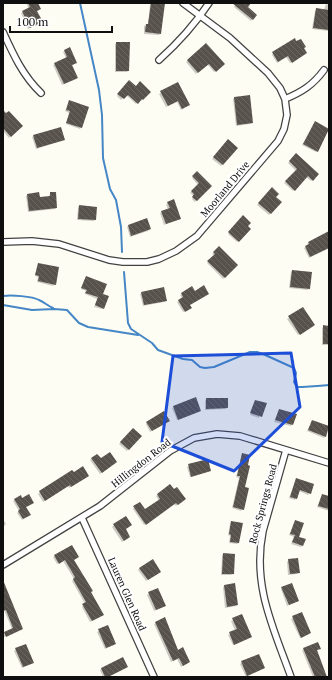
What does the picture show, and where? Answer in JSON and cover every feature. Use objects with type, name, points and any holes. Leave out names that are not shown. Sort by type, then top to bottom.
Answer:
[{"type":"street","name":"Moorland Drive","points":[[3,242],[32,241],[59,244],[109,260],[134,263],[159,259],[176,251],[197,236],[278,141],[287,120],[287,106],[285,99],[276,83],[230,38],[182,3]]},
{"type":"street","points":[[159,60],[175,46],[201,16],[209,3]]},
{"type":"street","points":[[3,32],[24,73],[34,87],[41,93]]},
{"type":"street","points":[[285,99],[308,87],[316,81],[324,70]]},
{"type":"street","name":"Hillingdon Road","points":[[3,565],[82,518],[110,499],[177,446],[194,438],[226,434],[240,436],[329,463]]},
{"type":"street","name":"Rock Springs Road","points":[[286,450],[260,543],[259,566],[264,601],[291,677]]},
{"type":"street","name":"Lauren Glen Road","points":[[82,518],[154,677]]},
{"type":"highlighted area","points":[[291,353],[300,407],[234,471],[162,442],[173,356]]},
{"type":"building","points":[[28,3],[38,3],[41,9],[37,11],[43,22],[30,28],[22,11],[30,7]]},
{"type":"building","points":[[151,3],[165,3],[161,34],[145,32],[146,24],[148,24]]},
{"type":"building","points":[[232,3],[251,3],[248,7],[257,15],[253,20]]},
{"type":"building","points":[[316,8],[329,10],[329,30],[313,28]]},
{"type":"building","points":[[295,38],[296,41],[301,39],[306,47],[304,48],[307,53],[292,63],[288,56],[278,62],[272,52]]},
{"type":"building","points":[[116,42],[130,42],[129,71],[116,71]]},
{"type":"building","points":[[206,43],[225,64],[216,72],[209,64],[198,73],[187,60]]},
{"type":"building","points":[[70,47],[77,63],[72,65],[78,78],[64,84],[54,63],[67,57],[64,50]]},
{"type":"building","points":[[129,80],[136,86],[140,81],[151,92],[138,104],[128,95],[124,99],[117,94]]},
{"type":"building","points":[[178,82],[190,105],[182,109],[178,101],[168,106],[160,91]]},
{"type":"building","points":[[250,95],[253,123],[237,125],[234,97]]},
{"type":"building","points":[[69,100],[89,107],[82,128],[66,123],[70,111],[66,110]]},
{"type":"building","points":[[3,110],[6,113],[9,111],[23,126],[11,137],[3,128]]},
{"type":"building","points":[[315,121],[329,129],[318,152],[303,144]]},
{"type":"building","points":[[61,127],[65,140],[37,148],[33,135]]},
{"type":"building","points":[[228,139],[238,148],[223,165],[213,157]]},
{"type":"building","points":[[296,153],[319,174],[313,181],[308,176],[295,191],[285,181],[297,169],[289,161]]},
{"type":"building","points":[[197,171],[212,186],[197,201],[192,197],[194,194],[191,191],[199,183],[192,176]]},
{"type":"building","points":[[272,187],[279,194],[276,197],[282,202],[271,214],[258,203]]},
{"type":"building","points":[[39,192],[40,197],[50,196],[50,192],[56,192],[57,208],[29,211],[27,194]]},
{"type":"building","points":[[174,199],[181,219],[166,224],[161,211],[170,208],[167,202]]},
{"type":"building","points":[[79,205],[97,207],[96,220],[78,219]]},
{"type":"building","points":[[243,215],[251,223],[248,226],[251,229],[239,242],[228,232]]},
{"type":"building","points":[[147,218],[151,229],[131,236],[128,225]]},
{"type":"building","points":[[329,231],[329,248],[310,257],[305,246],[309,244],[308,242]]},
{"type":"building","points":[[219,246],[238,265],[225,278],[207,261],[215,254],[213,252]]},
{"type":"building","points":[[38,263],[59,267],[56,285],[38,281],[39,276],[35,275]]},
{"type":"building","points":[[292,270],[312,272],[310,289],[290,287]]},
{"type":"building","points":[[86,276],[107,284],[103,294],[109,296],[104,309],[95,305],[98,297],[85,293],[87,290],[81,288]]},
{"type":"building","points":[[204,285],[209,294],[190,305],[192,308],[185,312],[178,300],[183,297],[181,293],[192,286],[195,291]]},
{"type":"building","points":[[164,287],[167,301],[144,305],[141,292]]},
{"type":"building","points":[[303,307],[315,325],[300,335],[288,316]]},
{"type":"building","points":[[323,325],[329,326],[329,344],[323,344]]},
{"type":"building","points":[[196,397],[201,411],[178,420],[173,406]]},
{"type":"building","points":[[206,398],[228,398],[228,408],[206,409]]},
{"type":"building","points":[[255,400],[267,403],[262,417],[250,413]]},
{"type":"building","points":[[279,409],[297,414],[293,425],[275,420]]},
{"type":"building","points":[[164,411],[170,421],[152,431],[146,422]]},
{"type":"building","points":[[312,420],[329,426],[326,437],[308,430]]},
{"type":"building","points":[[133,428],[142,436],[129,450],[120,442]]},
{"type":"building","points":[[110,452],[117,462],[102,473],[91,458],[97,454],[101,458]]},
{"type":"building","points":[[242,453],[250,455],[248,465],[250,466],[245,487],[249,488],[244,510],[233,507],[240,476],[237,476]]},
{"type":"building","points":[[208,459],[211,471],[191,477],[188,464]]},
{"type":"building","points":[[83,466],[89,476],[71,487],[70,485],[45,501],[39,491],[72,470],[74,472]]},
{"type":"building","points":[[296,478],[314,484],[311,494],[300,490],[297,499],[290,497]]},
{"type":"building","points":[[170,484],[174,489],[177,487],[186,499],[178,505],[176,503],[146,525],[133,506],[140,502],[145,509],[160,499],[157,494]]},
{"type":"building","points":[[29,494],[34,503],[26,507],[31,515],[23,519],[18,511],[20,509],[14,499],[21,495],[22,498]]},
{"type":"building","points":[[322,494],[329,496],[329,509],[318,506]]},
{"type":"building","points":[[126,516],[132,525],[126,529],[130,537],[124,541],[113,524]]},
{"type":"building","points":[[295,520],[304,523],[299,537],[306,539],[303,546],[292,542],[295,535],[290,534]]},
{"type":"building","points":[[231,521],[243,523],[239,543],[230,542],[231,535],[229,534]]},
{"type":"building","points":[[72,545],[79,557],[74,560],[93,591],[91,592],[104,615],[92,621],[82,604],[86,602],[73,579],[75,577],[65,560],[59,564],[54,555]]},
{"type":"building","points":[[223,553],[235,554],[234,574],[222,574]]},
{"type":"building","points":[[298,558],[300,573],[290,574],[288,559]]},
{"type":"building","points":[[153,559],[161,572],[148,580],[139,568]]},
{"type":"building","points":[[3,580],[23,629],[6,637],[4,632],[13,628],[6,610],[3,611]]},
{"type":"building","points":[[235,583],[238,605],[227,607],[224,585]]},
{"type":"building","points":[[292,583],[299,601],[289,605],[281,587]]},
{"type":"building","points":[[158,588],[166,606],[156,610],[148,592]]},
{"type":"building","points":[[302,612],[311,633],[301,638],[292,616]]},
{"type":"building","points":[[242,614],[252,637],[234,645],[229,632],[237,629],[232,618]]},
{"type":"building","points":[[165,617],[178,650],[183,647],[190,662],[183,666],[179,658],[173,661],[155,622]]},
{"type":"building","points":[[108,625],[116,644],[106,648],[98,629]]},
{"type":"building","points":[[318,642],[321,649],[317,650],[327,677],[315,677],[303,648]]},
{"type":"building","points":[[26,644],[34,663],[23,667],[15,648]]},
{"type":"building","points":[[259,654],[265,668],[247,676],[241,661]]},
{"type":"building","points":[[123,657],[128,667],[105,677],[101,668]]},
{"type":"waterway","points":[[80,3],[99,90],[102,115],[103,158],[110,189],[116,200],[121,227],[122,252]]},
{"type":"waterway","points":[[124,272],[128,323],[131,329],[152,343],[158,350],[183,359],[192,360],[200,367],[205,368],[214,367],[250,352],[257,352],[294,368],[296,373],[294,382],[297,387],[329,385]]},
{"type":"waterway","points":[[3,296],[32,298],[53,308]]},
{"type":"waterway","points":[[3,305],[32,310],[67,310],[79,323],[88,327],[138,335]]}]
